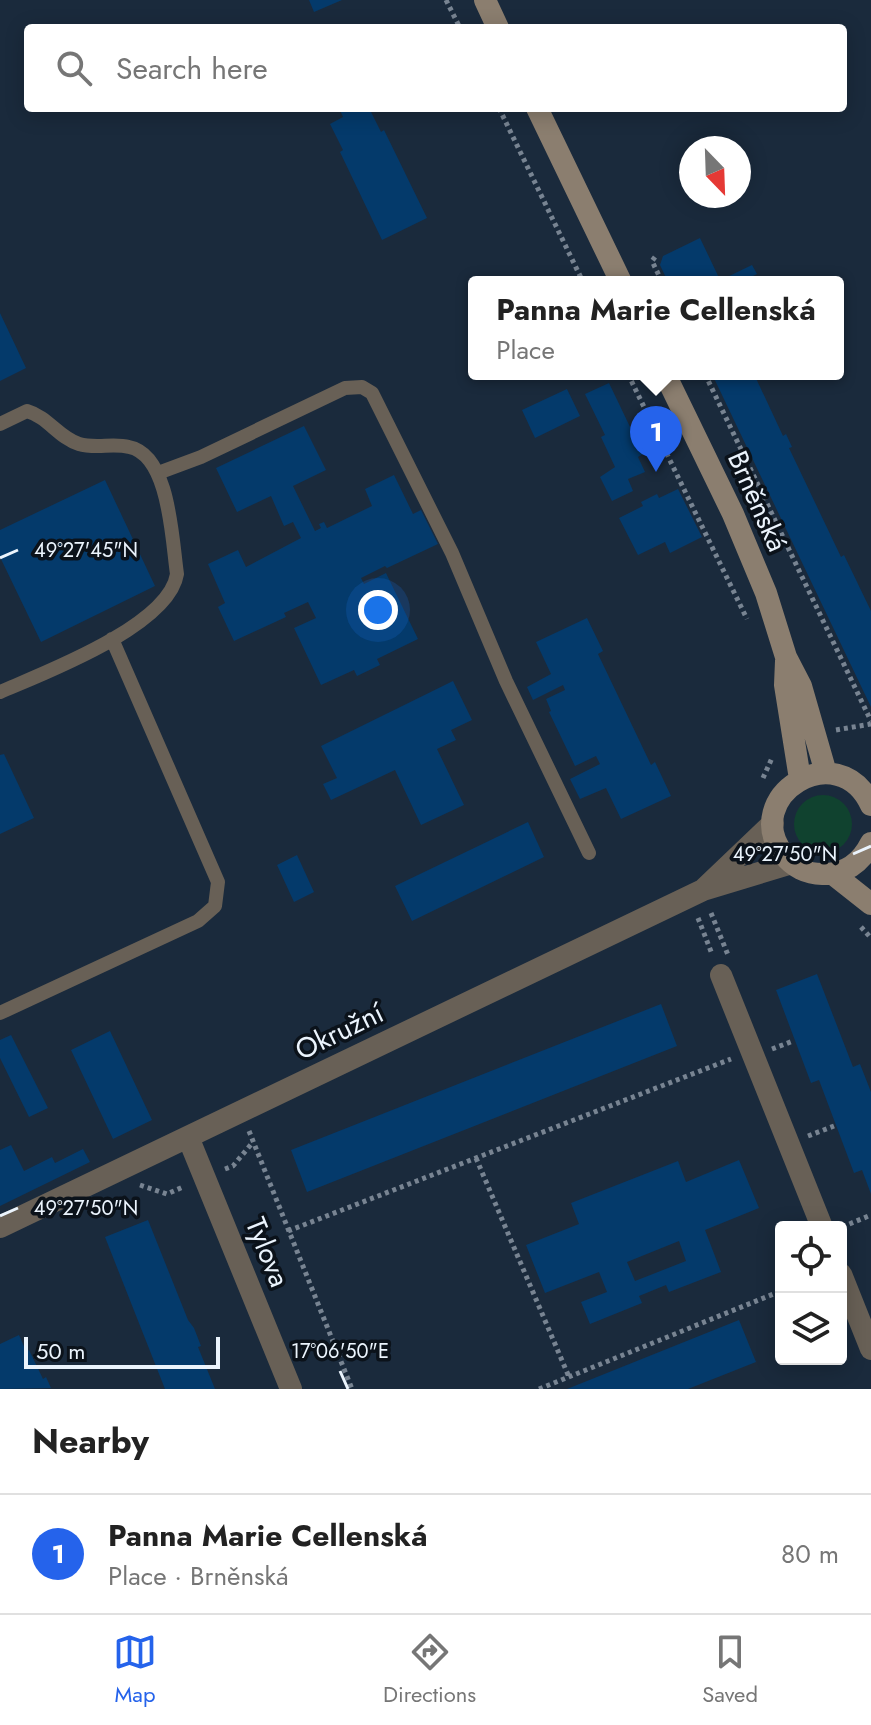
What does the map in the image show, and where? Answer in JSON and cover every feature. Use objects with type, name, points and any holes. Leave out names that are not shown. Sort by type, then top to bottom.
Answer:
[{"type":"main road","points":[[485,0],[496,24]]},
{"type":"main road","points":[[539,112],[618,276]]},
{"type":"main road","name":"Brněnská","points":[[668,380],[733,514],[766,593],[786,657],[801,686],[826,773]]},
{"type":"main road","name":"Brněnská","points":[[786,657],[785,685],[800,779]]},
{"type":"main road","points":[[870,849],[853,865],[833,874],[811,873],[792,863],[778,846],[773,823],[780,797],[800,779],[826,773],[851,781],[863,791],[871,805]]},
{"type":"main road","points":[[833,874],[862,910]]},
{"type":"street","name":"Okružní","points":[[703,890],[773,823]]},
{"type":"street","name":"Okružní","points":[[0,1227],[703,890],[792,863]]},
{"type":"street","points":[[727,970],[751,1051],[820,1221]]},
{"type":"street","name":"Tylova","points":[[188,1137],[291,1389]]},
{"type":"street","points":[[847,1289],[871,1349]]},
{"type":"lane","points":[[158,473],[201,457],[345,388],[362,387],[372,393],[452,553],[506,681],[589,853]]},
{"type":"lane","points":[[0,424],[27,411],[39,415],[64,437],[80,444],[129,447],[141,452],[158,473],[177,574],[176,584],[153,612],[81,657],[0,692]]},
{"type":"lane","points":[[0,1013],[198,921],[215,906],[218,882],[112,639]]},
{"type":"path","points":[[446,0],[458,24]]},
{"type":"path","points":[[501,112],[580,276]]},
{"type":"path","points":[[655,257],[652,261],[659,276]]},
{"type":"path","points":[[631,380],[752,629]]},
{"type":"path","points":[[708,380],[871,721]]},
{"type":"path","points":[[758,787],[772,762],[773,752]]},
{"type":"path","points":[[862,910],[871,938]]},
{"type":"path","points":[[711,913],[727,970]]},
{"type":"path","points":[[698,917],[727,970]]},
{"type":"path","points":[[288,1231],[751,1051]]},
{"type":"path","points":[[800,1139],[834,1126]]},
{"type":"path","points":[[248,1131],[352,1389]]},
{"type":"path","points":[[137,1184],[167,1194],[233,1166],[253,1142]]},
{"type":"path","points":[[476,1158],[569,1377]]},
{"type":"path","points":[[847,1225],[871,1215]]},
{"type":"path","points":[[539,1389],[776,1293]]},
{"type":"green space","points":[[823,795],[834,797],[843,804],[850,813],[850,835],[843,844],[834,851],[823,853],[812,851],[803,844],[796,835],[794,824],[796,813],[803,804],[812,797]]},
{"type":"building","points":[[309,0],[342,0],[314,12]]},
{"type":"building","points":[[341,112],[371,112],[381,132],[384,130],[427,218],[382,240],[330,124],[343,117]]},
{"type":"building","points":[[700,238],[718,276],[665,276],[660,265],[663,256]]},
{"type":"building","points":[[752,265],[757,274],[753,276],[729,276]]},
{"type":"building","points":[[0,313],[26,368],[0,381]]},
{"type":"building","points":[[715,380],[757,380],[783,436],[786,434],[792,447],[789,448],[841,557],[844,555],[871,611],[871,707]]},
{"type":"building","points":[[609,383],[643,454],[638,457],[645,472],[628,479],[633,491],[612,501],[600,477],[615,467],[601,437],[605,435],[585,394]]},
{"type":"building","points":[[567,389],[580,416],[535,438],[522,410]]},
{"type":"building","points":[[304,426],[326,470],[293,486],[315,531],[321,528],[319,524],[324,522],[327,528],[372,506],[365,489],[394,475],[413,514],[421,510],[438,544],[361,578],[364,584],[386,573],[418,639],[377,659],[380,665],[357,676],[354,670],[321,685],[294,628],[316,618],[308,602],[284,613],[286,617],[234,641],[218,607],[225,603],[208,564],[238,550],[246,567],[301,538],[293,522],[284,526],[271,496],[237,512],[216,468]]},
{"type":"building","points":[[105,480],[155,586],[41,642],[0,557],[0,530]]},
{"type":"building","points":[[678,489],[702,537],[670,553],[665,542],[638,555],[619,518],[643,506],[641,502],[657,494],[659,498]]},
{"type":"building","points":[[587,618],[603,651],[598,654],[651,765],[655,762],[671,796],[621,819],[606,788],[580,799],[570,779],[600,764],[596,756],[575,766],[549,712],[546,699],[565,690],[563,685],[533,700],[527,687],[551,674],[536,642]]},
{"type":"building","points":[[453,681],[472,720],[451,730],[456,740],[437,749],[464,805],[421,825],[395,770],[331,800],[323,784],[337,778],[321,746]]},
{"type":"building","points":[[4,754],[34,818],[0,834],[0,755]]},
{"type":"building","points":[[528,822],[544,857],[412,921],[395,886]]},
{"type":"building","points":[[297,855],[314,892],[294,902],[277,865]]},
{"type":"building","points":[[817,974],[853,1067],[860,1064],[871,1092],[871,1194],[862,1170],[854,1173],[819,1080],[811,1083],[776,990]]},
{"type":"building","points":[[661,1004],[677,1046],[307,1192],[291,1150]]},
{"type":"building","points":[[110,1031],[152,1120],[113,1139],[71,1050]]},
{"type":"building","points":[[11,1035],[48,1108],[29,1117],[0,1058],[0,1040]]},
{"type":"building","points":[[11,1145],[24,1171],[52,1157],[55,1163],[83,1149],[90,1162],[0,1206],[0,1150]]},
{"type":"building","points":[[739,1160],[759,1208],[705,1230],[721,1272],[669,1292],[666,1285],[639,1296],[642,1303],[590,1324],[581,1302],[607,1292],[599,1272],[545,1293],[526,1245],[579,1224],[571,1203],[678,1161],[686,1182]],"holes":[[[679,1241],[686,1261],[635,1281],[627,1262]]]},
{"type":"building","points":[[148,1220],[194,1328],[201,1346],[198,1347],[215,1389],[165,1389],[105,1237]]},
{"type":"building","points":[[739,1320],[756,1362],[688,1389],[567,1389]]},
{"type":"building","points":[[19,1335],[51,1388],[0,1389],[0,1344]]},
{"type":"place","name":"Panna Marie Cellenská","points":[[656,472]]}]
